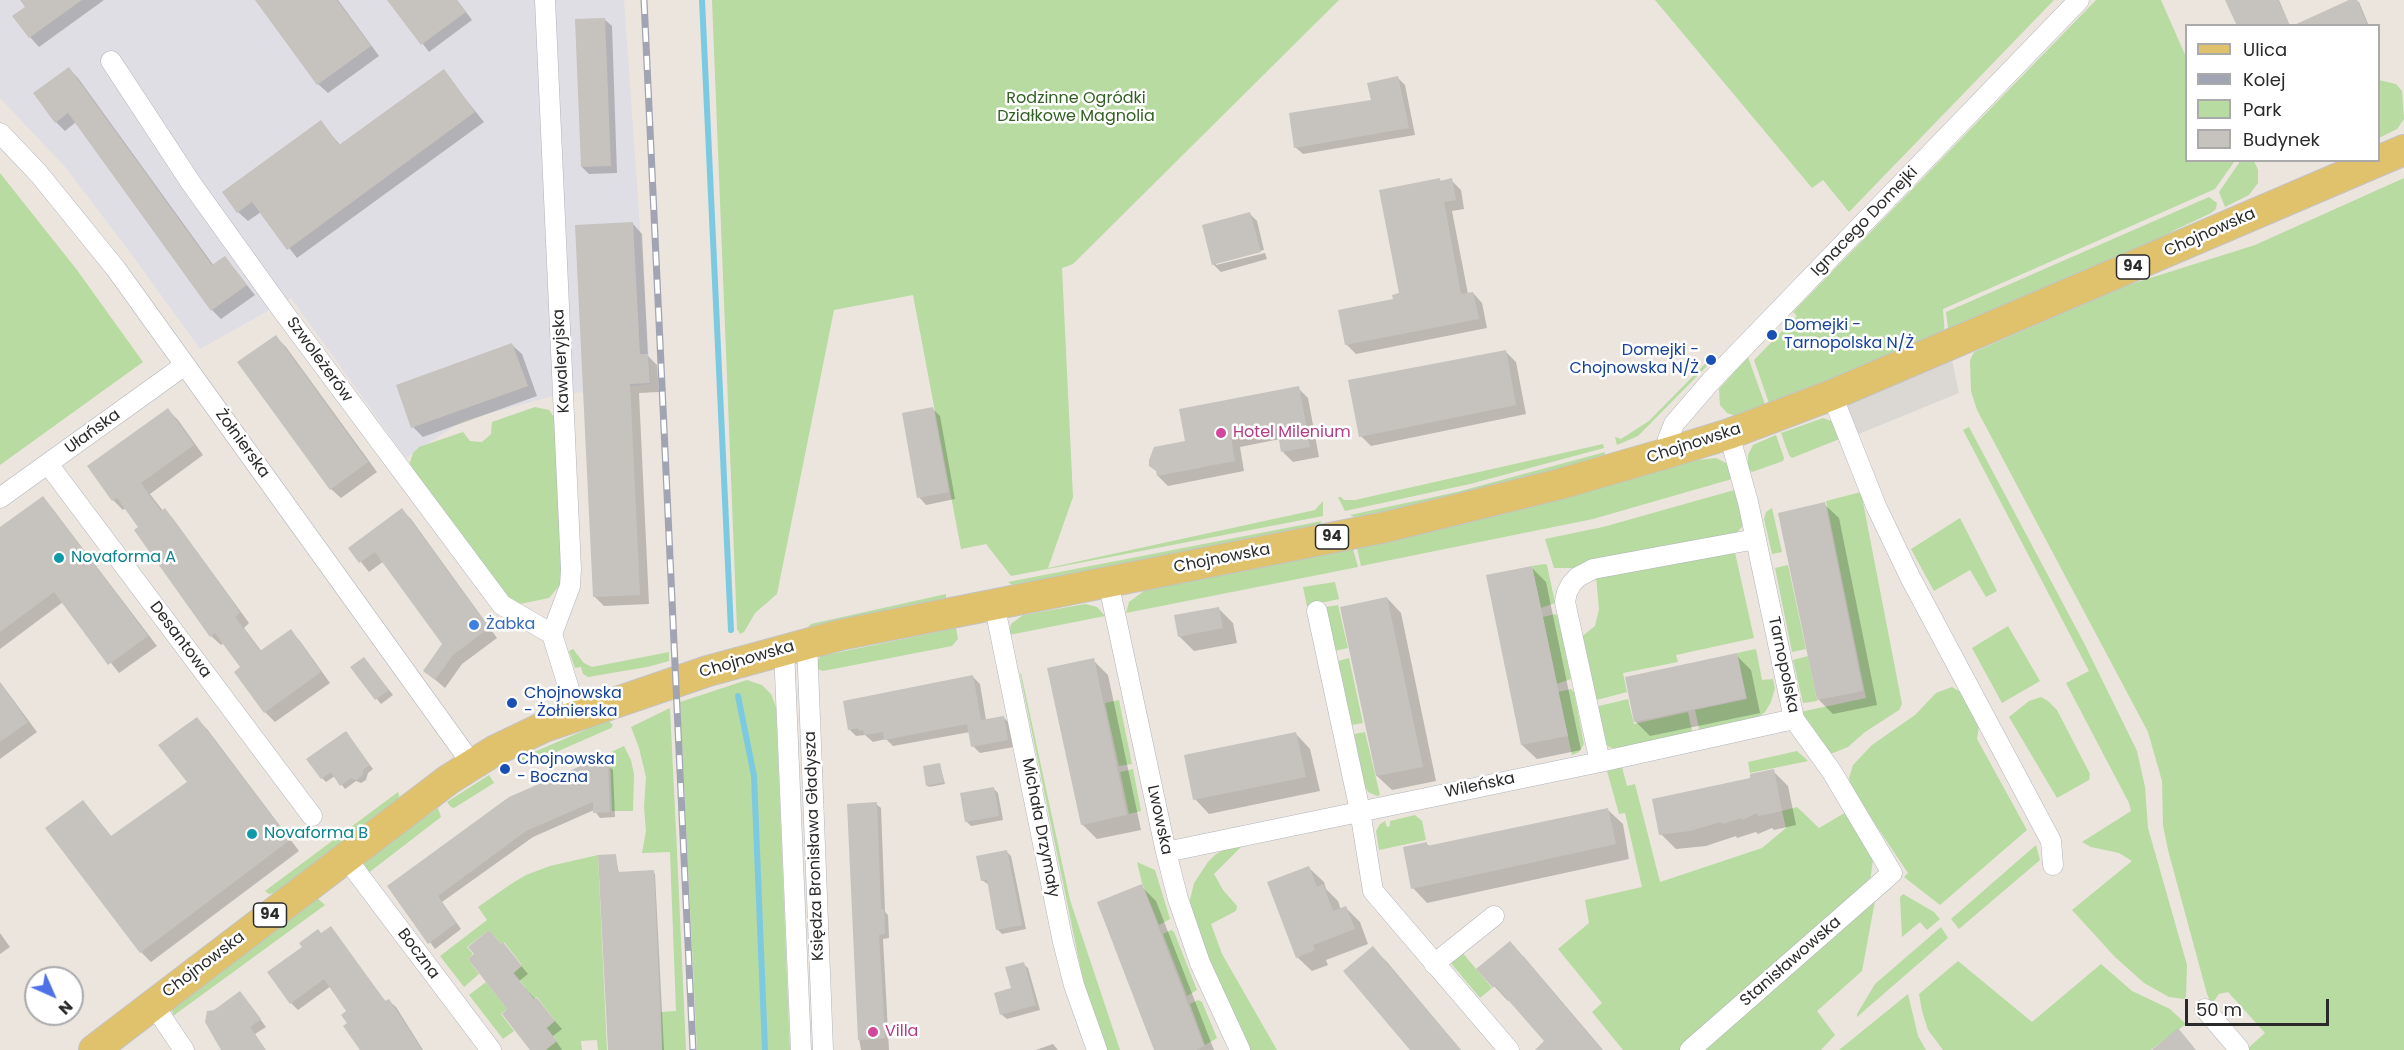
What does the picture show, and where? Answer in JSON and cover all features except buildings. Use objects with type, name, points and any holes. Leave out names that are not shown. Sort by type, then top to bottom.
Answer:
[{"type":"main road","name":"Chojnowska","points":[[2380,160],[2404,150]]},
{"type":"main road","name":"Chojnowska","points":[[94,1050],[472,764],[519,738],[577,715],[708,671],[796,646],[994,603],[1433,516],[1560,484],[1729,434],[1832,395],[2376,162]]},
{"type":"street","name":"Kawaleryjska","points":[[545,0],[571,569],[570,586],[552,634]]},
{"type":"street","name":"Ignacego Domejki","points":[[1667,453],[1671,430],[1711,381],[2079,0]]},
{"type":"street","name":"Szwoleżerów","points":[[111,61],[165,145],[233,242],[502,605],[552,634]]},
{"type":"street","name":"Żołnierska","points":[[0,133],[39,174],[116,269],[472,764]]},
{"type":"street","name":"Ułańska","points":[[0,498],[185,365]]},
{"type":"street","points":[[1832,395],[1876,506],[1910,577],[2051,841],[2053,865]]},
{"type":"street","name":"Tarnopolska","points":[[1729,434],[1756,539],[1794,719],[1832,772],[1892,873]]},
{"type":"street","name":"Desantowa","points":[[48,464],[312,816]]},
{"type":"street","points":[[1600,762],[1565,602],[1572,583],[1593,569],[1756,539]]},
{"type":"street","name":"Lwowska","points":[[1108,581],[1166,852],[1187,929],[1240,1050]]},
{"type":"street","name":"Michała Drzymały","points":[[994,603],[1063,942],[1074,985],[1097,1050]]},
{"type":"street","points":[[1317,611],[1360,811],[1373,891],[1509,1050]]},
{"type":"street","points":[[552,634],[577,715]]},
{"type":"street","name":"Księdza Bronisława Gładysza","points":[[796,646],[801,1050]]},
{"type":"street","name":"Księdza Bronisława Gładysza","points":[[796,646],[823,1050]]},
{"type":"street","name":"Wileńska","points":[[1166,852],[1600,762],[1794,719]]},
{"type":"street","name":"Boczna","points":[[346,858],[491,1050]]},
{"type":"street","name":"Stanisławowska","points":[[1690,1050],[1892,873]]},
{"type":"street","points":[[1434,964],[1494,916]]},
{"type":"street","points":[[153,1004],[184,1050]]},
{"type":"street","points":[[2205,1009],[2238,1049]]},
{"type":"shaded area","points":[[0,0],[624,0],[651,384],[556,395],[462,421],[406,458],[291,298],[200,349],[66,168],[0,98]]},
{"type":"shaded area","points":[[1949,345],[1959,393],[1849,438],[1832,395]]},
{"type":"green space","name":"Rodzinne Ogródki Działkowe Magnolia","points":[[712,0],[1339,0],[1073,264],[1062,268],[1073,497],[1048,568],[1315,510],[1323,501],[1323,516],[1011,576],[986,544],[961,549],[913,295],[834,310],[777,594],[755,613],[744,632],[740,634],[737,629]]},
{"type":"green space","points":[[1655,0],[2054,0],[1849,212],[1823,180],[1812,188]]},
{"type":"green space","points":[[2096,0],[2161,0],[2185,55],[2185,162],[2234,162],[2215,189],[1943,309],[1945,337],[1770,406],[1754,360],[1797,316],[1793,312]]},
{"type":"green space","points":[[2380,80],[2396,84],[2402,91],[2404,119],[2397,129],[2380,138]]},
{"type":"green space","points":[[2254,162],[2258,170],[2258,183],[2249,195],[2225,207],[2219,192],[2239,163]]},
{"type":"green space","points":[[0,173],[77,270],[143,362],[0,465]]},
{"type":"green space","points":[[2404,178],[2404,1050],[2246,1050],[2265,1033],[2228,992],[2219,994],[2214,1001],[2210,1001],[2207,994],[2168,850],[2163,825],[2162,781],[2148,732],[1977,410],[1971,391],[1970,360],[1974,352],[2125,286],[2255,245]]},
{"type":"green space","points":[[2209,197],[2217,203],[2216,209],[2211,213],[2173,231],[2137,254],[1949,336],[1946,312]]},
{"type":"green space","points":[[1748,357],[1766,407],[1736,416],[1727,413],[1720,405],[1719,389]]},
{"type":"green space","points":[[1706,363],[1708,365],[1638,436],[1617,445],[1615,437],[1621,439],[1649,421]]},
{"type":"green space","points":[[535,407],[549,410],[556,420],[562,572],[560,585],[549,598],[520,604],[507,598],[411,467],[410,462],[413,453],[419,447],[463,432],[470,441],[482,442],[491,434],[492,422]]},
{"type":"green space","points":[[1823,418],[1834,422],[1842,438],[1792,458],[1781,433]]},
{"type":"green space","points":[[1969,427],[2084,643],[2137,751],[2145,787],[2148,828],[2187,965],[2186,997],[2184,999],[2169,997],[2144,983],[2115,957],[2072,910],[2132,861],[2119,853],[2091,847],[2082,842],[2131,811],[2129,803],[2066,683],[2089,671],[1963,430]]},
{"type":"green space","points":[[1776,435],[1783,461],[1752,472],[1748,470],[1748,455],[1753,445]]},
{"type":"green space","points":[[1603,444],[1604,448],[1470,484],[1345,511],[1338,497],[1344,500],[1355,500]]},
{"type":"green space","points":[[1605,452],[1604,457],[1453,497],[1356,518],[1350,515],[1457,492]]},
{"type":"green space","points":[[1716,458],[1728,464],[1732,479],[1593,519],[1361,566],[1357,548],[1504,514],[1689,461]]},
{"type":"green space","points":[[1738,489],[1745,523],[1736,534],[1579,568],[1554,568],[1545,539],[1603,527]]},
{"type":"green space","points":[[1861,492],[1902,704],[1899,710],[1865,732],[1848,747],[1828,753],[1800,712],[1866,698],[1826,501]]},
{"type":"green space","points":[[1772,508],[1782,552],[1772,554],[1764,519],[1766,512]]},
{"type":"green space","points":[[1960,518],[1997,591],[1986,597],[1970,570],[1934,591],[1911,549]]},
{"type":"green space","points":[[1322,521],[1318,526],[1012,585],[1008,582]]},
{"type":"green space","points":[[1734,548],[1754,638],[1676,655],[1678,662],[1623,673],[1627,692],[1593,701],[1580,638],[1595,626],[1599,609],[1596,576]]},
{"type":"green space","points":[[1353,549],[1358,567],[1126,613],[1129,602],[1148,588]]},
{"type":"green space","points":[[1545,564],[1555,603],[1541,608],[1532,566]]},
{"type":"green space","points":[[1788,565],[1806,649],[1792,652],[1775,568]]},
{"type":"green space","points":[[1335,582],[1339,599],[1307,606],[1303,587]]},
{"type":"green space","points":[[946,594],[946,599],[806,629],[811,624]]},
{"type":"green space","points":[[1085,604],[1097,607],[1105,616],[1009,635],[1011,624],[1023,615]]},
{"type":"green space","points":[[1338,605],[1348,648],[1334,651],[1326,607]]},
{"type":"green space","points":[[1555,614],[1558,616],[1571,679],[1557,684],[1543,617]]},
{"type":"green space","points":[[2008,626],[2040,681],[2002,703],[1972,648]]},
{"type":"green space","points":[[956,628],[958,639],[952,646],[823,671],[818,669],[816,663],[821,656]]},
{"type":"green space","points":[[573,649],[584,663],[592,667],[669,652],[669,661],[588,677],[583,674],[581,667],[575,668],[569,651]]},
{"type":"green space","points":[[1756,649],[1762,680],[1773,679],[1775,688],[1765,712],[1757,718],[1700,733],[1695,710],[1747,699],[1737,653]]},
{"type":"green space","points":[[1808,656],[1817,701],[1803,703],[1793,660]]},
{"type":"green space","points":[[1349,658],[1363,723],[1352,725],[1338,661]]},
{"type":"green space","points":[[1021,673],[1070,900],[1120,1050],[1106,1050],[1083,980]]},
{"type":"green space","points":[[747,680],[762,685],[771,694],[776,707],[790,1050],[697,1050],[680,702]]},
{"type":"green space","points":[[1952,687],[1964,694],[1980,719],[1977,739],[2027,830],[1940,905],[1904,877],[1908,873],[1851,788],[1849,778],[1853,765],[1872,745],[1915,715],[1936,693]]},
{"type":"green space","points":[[1571,689],[1574,692],[1584,744],[1579,752],[1572,755],[1558,692]]},
{"type":"green space","points":[[2041,697],[2057,710],[2090,774],[2089,780],[2057,798],[2009,717],[2029,701]]},
{"type":"green space","points":[[1628,699],[1634,724],[1688,712],[1693,735],[1616,749],[1609,747],[1605,743],[1595,707]]},
{"type":"green space","points":[[1119,700],[1132,764],[1119,766],[1105,703]]},
{"type":"green space","points":[[670,708],[686,1050],[662,1050],[661,1012],[676,1011],[670,852],[642,853],[646,831],[644,807],[646,777],[631,727]]},
{"type":"green space","points":[[608,720],[613,725],[611,728],[522,767],[518,759]]},
{"type":"green space","points":[[1365,732],[1380,795],[1377,796],[1368,792],[1365,786],[1354,734]]},
{"type":"green space","points":[[624,746],[631,760],[634,774],[633,811],[612,811],[611,752]]},
{"type":"green space","points":[[1797,751],[1808,761],[1750,773],[1748,762]]},
{"type":"green space","points":[[1622,767],[1627,786],[1635,784],[1660,882],[1762,848],[1786,828],[1782,811],[1797,807],[1819,828],[1848,811],[1873,859],[1870,883],[1681,1050],[1623,1050],[1592,1012],[1602,1003],[1558,949],[1589,923],[1585,900],[1642,887],[1625,813],[1619,814],[1607,771]]},
{"type":"green space","points":[[1133,769],[1141,811],[1129,814],[1120,772]]},
{"type":"green space","points":[[489,775],[494,783],[454,808],[447,802]]},
{"type":"green space","points":[[398,792],[401,802],[276,893],[269,894],[265,891]]},
{"type":"green space","points":[[438,808],[441,817],[367,874],[364,865],[367,859]]},
{"type":"green space","points":[[1415,815],[1422,821],[1426,840],[1379,850],[1376,831],[1380,824],[1385,821],[1387,827],[1390,826],[1390,821]]},
{"type":"green space","points":[[1243,845],[1214,874],[1223,890],[1237,906],[1236,911],[1211,924],[1222,954],[1277,1050],[1250,1050],[1218,986],[1189,904],[1194,883],[1208,862],[1224,850]]},
{"type":"green space","points":[[2036,845],[2040,860],[1959,929],[1951,919]]},
{"type":"green space","points":[[598,855],[607,1050],[598,1050],[597,1040],[581,1041],[582,1050],[546,1050],[557,1041],[547,1028],[555,1021],[537,997],[534,999],[514,973],[522,965],[504,942],[501,944],[489,930],[467,947],[473,954],[468,959],[479,974],[464,987],[440,956],[487,920],[478,907],[511,884],[526,875],[550,866]]},
{"type":"green space","points":[[1137,862],[1155,870],[1170,919],[1159,925],[1142,883]]},
{"type":"green space","points":[[1903,894],[1934,912],[1940,919],[1927,930],[1920,922],[1902,937],[1900,897]]},
{"type":"green space","points":[[317,898],[325,905],[173,1016],[172,1007]]},
{"type":"green space","points":[[1875,901],[1862,971],[1817,1011],[1835,1035],[1821,1050],[1700,1050]]},
{"type":"green space","points":[[1941,927],[1948,938],[1857,1017],[1875,984]]},
{"type":"green space","points":[[1171,930],[1174,932],[1197,990],[1187,996],[1163,934]]},
{"type":"green space","points":[[1461,951],[1492,988],[1480,998],[1450,962]]},
{"type":"green space","points":[[1958,961],[2032,1022],[2101,964],[2132,991],[2170,1009],[2186,1024],[2151,1050],[1943,1050],[1928,1030],[1919,994]]},
{"type":"green space","points":[[486,982],[507,1009],[501,1014],[514,1031],[503,1039],[469,995]]},
{"type":"green space","points":[[1908,994],[1918,1036],[1926,1050],[1839,1050]]},
{"type":"green space","points":[[1198,1000],[1202,1002],[1217,1038],[1205,1045],[1190,1004]]},
{"type":"waterway","points":[[702,0],[731,630]]},
{"type":"waterway","points":[[738,696],[754,776],[765,1050]]},
{"type":"railway","points":[[644,0],[693,1050]]},
{"type":"place","name":"Domejki - Tarnopolska N/Ż","points":[[1772,335]]},
{"type":"place","name":"Domejki - Chojnowska N/Ż","points":[[1711,360]]},
{"type":"place","name":"Hotel Milenium","points":[[1221,433]]},
{"type":"place","name":"Novaforma A","points":[[59,558]]},
{"type":"place","name":"Żabka","points":[[474,625]]},
{"type":"place","name":"Chojnowska - Żołnierska","points":[[512,703]]},
{"type":"place","name":"Chojnowska - Boczna","points":[[505,769]]},
{"type":"place","name":"Novaforma B","points":[[252,834]]},
{"type":"place","name":"Villa","points":[[873,1032]]}]
